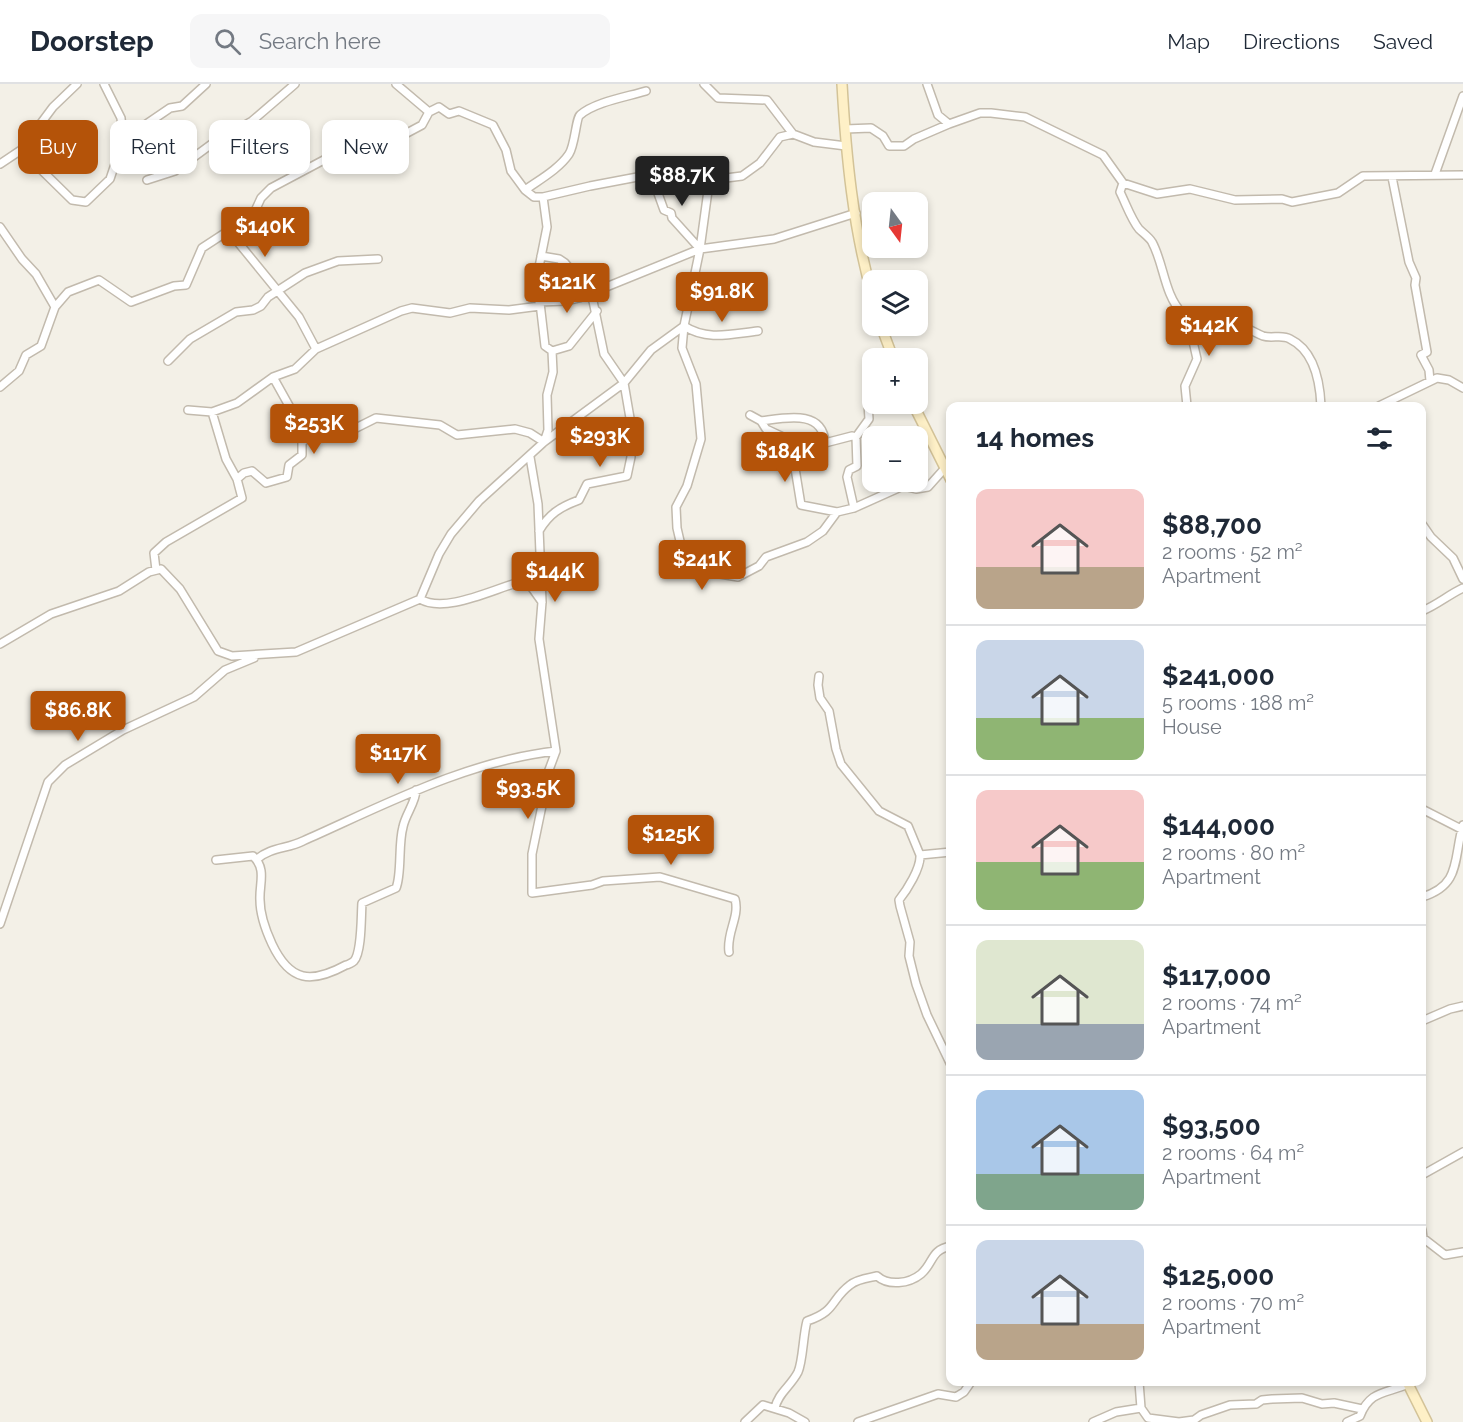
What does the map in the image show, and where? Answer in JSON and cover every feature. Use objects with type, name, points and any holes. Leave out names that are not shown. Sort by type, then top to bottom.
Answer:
[{"type":"street","points":[[43,120],[53,107],[77,84]]},
{"type":"street","points":[[104,84],[121,120]]},
{"type":"street","points":[[152,120],[170,108],[182,106],[206,84]]},
{"type":"street","points":[[147,180],[175,171],[213,143],[252,121],[286,86],[295,84]]},
{"type":"street","points":[[396,84],[429,112]]},
{"type":"street","points":[[704,84],[718,98],[768,100],[793,134],[814,142],[846,146]]},
{"type":"street","points":[[842,84],[846,146],[867,270]]},
{"type":"street","points":[[927,84],[938,115],[949,124]]},
{"type":"street","points":[[525,190],[568,155],[576,138],[577,120],[580,114],[596,105],[646,91]]},
{"type":"street","points":[[1435,174],[1463,96]]},
{"type":"street","points":[[315,349],[299,317],[237,240],[234,231],[255,211],[261,198],[271,188],[318,165],[346,148],[360,143],[377,144],[392,141],[422,125],[429,112],[439,107],[449,114],[459,111],[492,125],[506,150],[511,171],[525,190],[534,197],[543,197],[669,171],[726,178],[742,176],[760,163],[780,137],[793,134]]},
{"type":"street","points":[[845,129],[871,128],[883,136],[889,146],[904,146],[914,139],[980,113],[1025,117],[1103,156],[1123,183],[1157,194],[1190,189],[1235,200],[1282,199],[1292,202],[1338,193],[1363,176],[1463,175]]},
{"type":"street","points":[[0,164],[18,152]]},
{"type":"street","points":[[45,174],[72,200],[86,202],[110,179],[112,174]]},
{"type":"street","points":[[651,174],[664,210],[671,213],[672,218],[700,249]]},
{"type":"street","points":[[710,176],[700,249],[684,326],[682,348],[696,384],[701,439],[687,486],[676,507],[677,528],[683,554],[701,579],[708,572],[738,577],[759,566],[766,557],[815,537],[823,531],[837,512]]},
{"type":"street","points":[[1392,177],[1409,262],[1416,278],[1415,285],[1427,352],[1421,355],[1429,369],[1430,381]]},
{"type":"street","points":[[1123,183],[1120,192],[1138,228],[1151,240],[1161,261],[1169,290],[1190,328],[1197,359],[1185,386],[1187,402]]},
{"type":"street","points":[[543,197],[547,227],[537,276],[545,346],[552,351]]},
{"type":"street","points":[[188,410],[212,412],[237,402],[273,377],[295,369],[315,349],[412,308],[450,313],[470,308],[509,310],[566,302],[700,249],[774,239],[856,213]]},
{"type":"street","points":[[0,387],[19,371],[26,355],[41,346],[55,306],[68,292],[99,280],[131,302],[174,286],[186,285],[202,248],[239,225]]},
{"type":"street","points":[[0,227],[22,259],[36,274],[55,306]]},
{"type":"street","points":[[538,531],[548,516],[563,506],[579,500],[587,484],[627,476],[631,457],[630,418],[624,383],[604,354],[597,311],[588,293],[565,263],[541,256]]},
{"type":"street","points":[[168,361],[190,339],[236,312],[253,310],[261,306],[276,291],[305,273],[338,261],[378,259]]},
{"type":"street","points":[[552,351],[568,346],[597,311]]},
{"type":"street","points":[[1182,314],[1191,320],[1208,325],[1239,325],[1252,329],[1262,336],[1290,338],[1307,355],[1316,369],[1322,402]]},
{"type":"street","points":[[684,326],[696,334],[713,336],[758,331]]},
{"type":"street","points":[[0,644],[51,614],[120,591],[149,572],[161,569],[180,590],[218,651],[231,656],[296,652],[420,599],[439,554],[451,534],[479,501],[544,442],[624,383],[651,350],[684,326]]},
{"type":"street","points":[[544,442],[548,429],[547,395],[553,372],[552,351]]},
{"type":"street","points":[[273,377],[307,438]]},
{"type":"street","points":[[1387,402],[1437,378],[1449,380],[1463,388]]},
{"type":"street","points":[[156,570],[154,553],[166,542],[242,498],[237,479],[226,459],[212,412]]},
{"type":"street","points":[[854,508],[847,477],[849,470],[857,466],[856,437],[868,419],[868,414]]},
{"type":"street","points":[[750,415],[761,421],[766,429],[781,436],[794,462],[801,505],[837,512],[854,508],[903,486],[916,489],[928,487],[945,468],[918,414]]},
{"type":"street","points":[[761,421],[797,416],[820,425],[825,432],[825,442],[856,437]]},
{"type":"street","points":[[237,479],[244,473],[252,471],[266,483],[287,477],[289,465],[301,458],[302,443],[307,438],[339,429],[352,430],[376,418],[440,425],[458,435],[515,429],[530,432],[544,442]]},
{"type":"street","points":[[530,457],[538,504],[542,603],[539,639],[556,751],[543,786],[544,796],[532,854],[532,893],[592,885],[603,880],[660,877],[715,891],[735,898],[737,907],[727,942],[729,952]]},
{"type":"street","points":[[1426,530],[1454,558],[1463,579]]},
{"type":"street","points":[[420,599],[426,603],[457,601],[520,582],[530,585],[542,603]]},
{"type":"street","points":[[1426,609],[1435,606],[1445,596],[1463,588]]},
{"type":"street","points":[[0,924],[48,782],[65,765],[123,730],[194,697],[225,670],[262,655]]},
{"type":"street","points":[[819,676],[820,698],[829,711],[841,764],[879,811],[908,826],[920,855],[910,887],[899,900],[910,942],[909,956],[916,984],[927,1015],[946,1055]]},
{"type":"street","points":[[257,859],[265,852],[301,843],[416,790],[521,755],[556,751]]},
{"type":"street","points":[[216,860],[242,856],[253,856],[257,859],[261,867],[262,917],[283,965],[288,971],[310,977],[335,972],[354,962],[360,950],[358,939],[363,903],[396,888],[402,829],[416,790]]},
{"type":"street","points":[[1426,811],[1462,828],[1451,878],[1445,886],[1426,895]]},
{"type":"street","points":[[920,855],[946,852]]},
{"type":"street","points":[[1426,1019],[1463,1006]]},
{"type":"street","points":[[1426,1173],[1463,1152]]},
{"type":"street","points":[[1426,1240],[1445,1255],[1463,1252]]},
{"type":"street","points":[[775,1408],[776,1401],[786,1385],[798,1372],[807,1321],[820,1317],[831,1309],[850,1285],[877,1276],[892,1283],[911,1279],[921,1274],[933,1254],[946,1247]]},
{"type":"street","points":[[858,1422],[938,1394],[956,1397],[968,1386]]},
{"type":"street","points":[[1139,1386],[1141,1408],[1148,1418],[1179,1422],[1194,1420],[1201,1415],[1230,1405],[1256,1404],[1262,1400],[1272,1399],[1302,1398],[1322,1404],[1334,1403],[1362,1409]]},
{"type":"street","points":[[1347,1422],[1360,1416],[1365,1403],[1372,1397],[1400,1386]]},
{"type":"street","points":[[1409,1386],[1428,1422]]},
{"type":"street","points":[[745,1422],[763,1405],[805,1422]]},
{"type":"street","points":[[1094,1422],[1116,1412],[1141,1408]]}]
